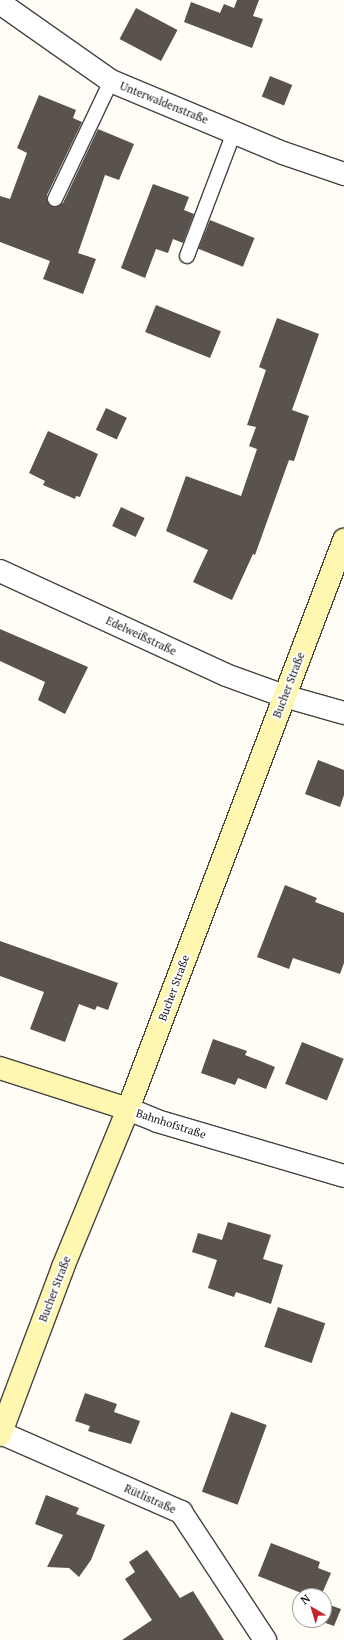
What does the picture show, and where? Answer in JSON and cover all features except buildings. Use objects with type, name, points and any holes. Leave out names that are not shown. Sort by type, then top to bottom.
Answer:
[{"type":"main road","name":"Bucher Straße","points":[[0,1434],[63,1268],[128,1109],[344,540]]},
{"type":"main road","name":"Bahnhofstraße","points":[[0,1068],[128,1109]]},
{"type":"street","name":"Unterwaldenstraße","points":[[0,3],[110,81],[234,132],[344,174]]},
{"type":"street","name":"Edelweißstraße","points":[[0,571],[226,675],[284,696],[344,713]]},
{"type":"street","name":"Bahnhofstraße","points":[[128,1109],[157,1121],[344,1176]]},
{"type":"street","name":"Rütlistraße","points":[[0,1434],[181,1512],[265,1640]]},
{"type":"lane","points":[[55,199],[110,81]]},
{"type":"lane","points":[[187,256],[234,132]]}]
